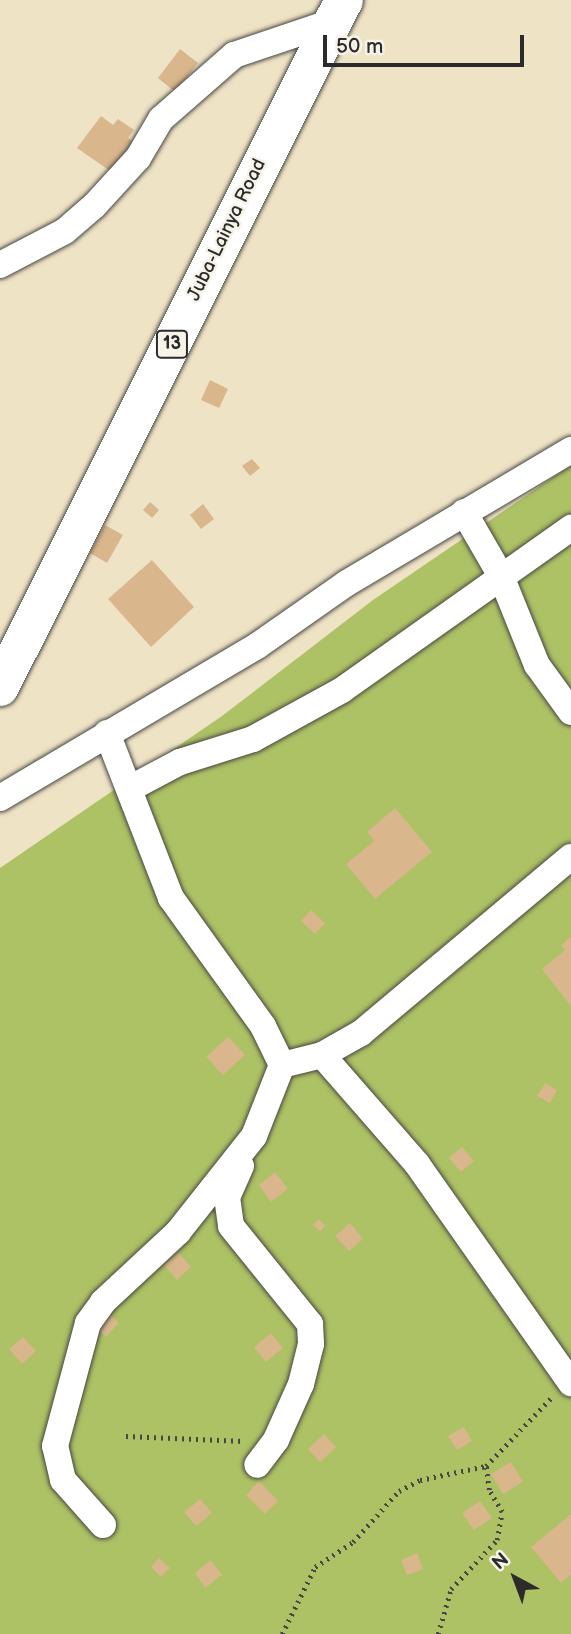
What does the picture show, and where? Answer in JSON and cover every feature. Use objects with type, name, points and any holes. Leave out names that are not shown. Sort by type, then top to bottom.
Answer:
[{"type":"main road","name":"Juba-Lainya Road","points":[[0,687],[338,11]]},
{"type":"street","points":[[0,265],[65,231],[93,206],[138,158],[161,119],[234,55],[338,11]]},
{"type":"street","points":[[0,798],[257,646],[347,583],[571,450]]},
{"type":"street","points":[[464,512],[501,576],[537,665],[571,712]]},
{"type":"street","points":[[129,789],[180,762],[220,752],[296,717],[342,690],[571,527]]},
{"type":"street","points":[[107,733],[171,898],[263,1026],[282,1065],[227,1197],[231,1226],[310,1324],[311,1344],[301,1384],[276,1440],[257,1465]]},
{"type":"street","points":[[282,1065],[322,1055],[380,1019],[571,857]]},
{"type":"street","points":[[322,1055],[417,1164],[570,1383]]},
{"type":"street","points":[[103,1525],[63,1480],[55,1446],[88,1323],[103,1302],[178,1232],[254,1136]]},
{"type":"path","points":[[282,1634],[315,1567],[353,1542],[399,1491],[420,1480],[486,1466],[570,1383]]},
{"type":"path","points":[[125,1436],[276,1440]]},
{"type":"path","points":[[438,1634],[451,1590],[497,1540],[502,1512],[489,1490],[486,1466]]},
{"type":"green space","points":[[571,465],[571,1634],[0,1634],[0,868],[222,716],[373,600]]},
{"type":"building","points":[[180,49],[198,63],[175,92],[158,78]]},
{"type":"building","points":[[101,116],[113,125],[118,119],[134,130],[128,138],[138,145],[116,175],[77,148]]},
{"type":"building","points":[[210,380],[228,389],[219,408],[201,400]]},
{"type":"building","points":[[252,459],[260,468],[250,476],[242,466]]},
{"type":"building","points":[[150,502],[159,510],[152,518],[143,510]]},
{"type":"building","points":[[203,504],[214,519],[201,529],[190,515]]},
{"type":"building","points":[[105,525],[123,535],[107,563],[90,553]]},
{"type":"building","points":[[152,560],[194,607],[151,647],[108,599]]},
{"type":"building","points":[[395,808],[432,852],[375,899],[346,864],[374,841],[367,832]]},
{"type":"building","points":[[311,910],[325,923],[315,934],[301,921]]},
{"type":"building","points":[[571,937],[571,1006],[542,969],[565,950],[561,945]]},
{"type":"building","points":[[228,1037],[245,1055],[223,1075],[206,1057]]},
{"type":"building","points":[[545,1083],[557,1090],[550,1103],[537,1096]]},
{"type":"building","points":[[462,1147],[474,1161],[461,1172],[449,1158]]},
{"type":"building","points":[[275,1172],[288,1189],[271,1202],[259,1185]]},
{"type":"building","points":[[319,1219],[325,1226],[320,1231],[313,1225]]},
{"type":"building","points":[[350,1223],[363,1239],[349,1251],[335,1236]]},
{"type":"building","points":[[179,1253],[191,1267],[177,1280],[164,1265]]},
{"type":"building","points":[[107,1311],[119,1323],[106,1337],[94,1325]]},
{"type":"building","points":[[271,1333],[283,1348],[266,1362],[254,1347]]},
{"type":"building","points":[[23,1337],[36,1351],[22,1364],[9,1349]]},
{"type":"building","points":[[464,1427],[472,1441],[457,1450],[448,1436]]},
{"type":"building","points":[[324,1434],[336,1447],[320,1462],[308,1449]]},
{"type":"building","points":[[511,1462],[523,1482],[503,1494],[491,1474]]},
{"type":"building","points":[[259,1481],[278,1501],[265,1514],[246,1495]]},
{"type":"building","points":[[200,1499],[212,1513],[196,1526],[184,1512]]},
{"type":"building","points":[[480,1501],[492,1518],[474,1530],[462,1513]]},
{"type":"building","points":[[571,1514],[571,1575],[561,1583],[531,1547]]},
{"type":"building","points":[[417,1553],[423,1569],[407,1575],[401,1560]]},
{"type":"building","points":[[159,1558],[170,1568],[161,1577],[151,1567]]},
{"type":"building","points":[[211,1560],[222,1575],[205,1588],[195,1573]]}]
